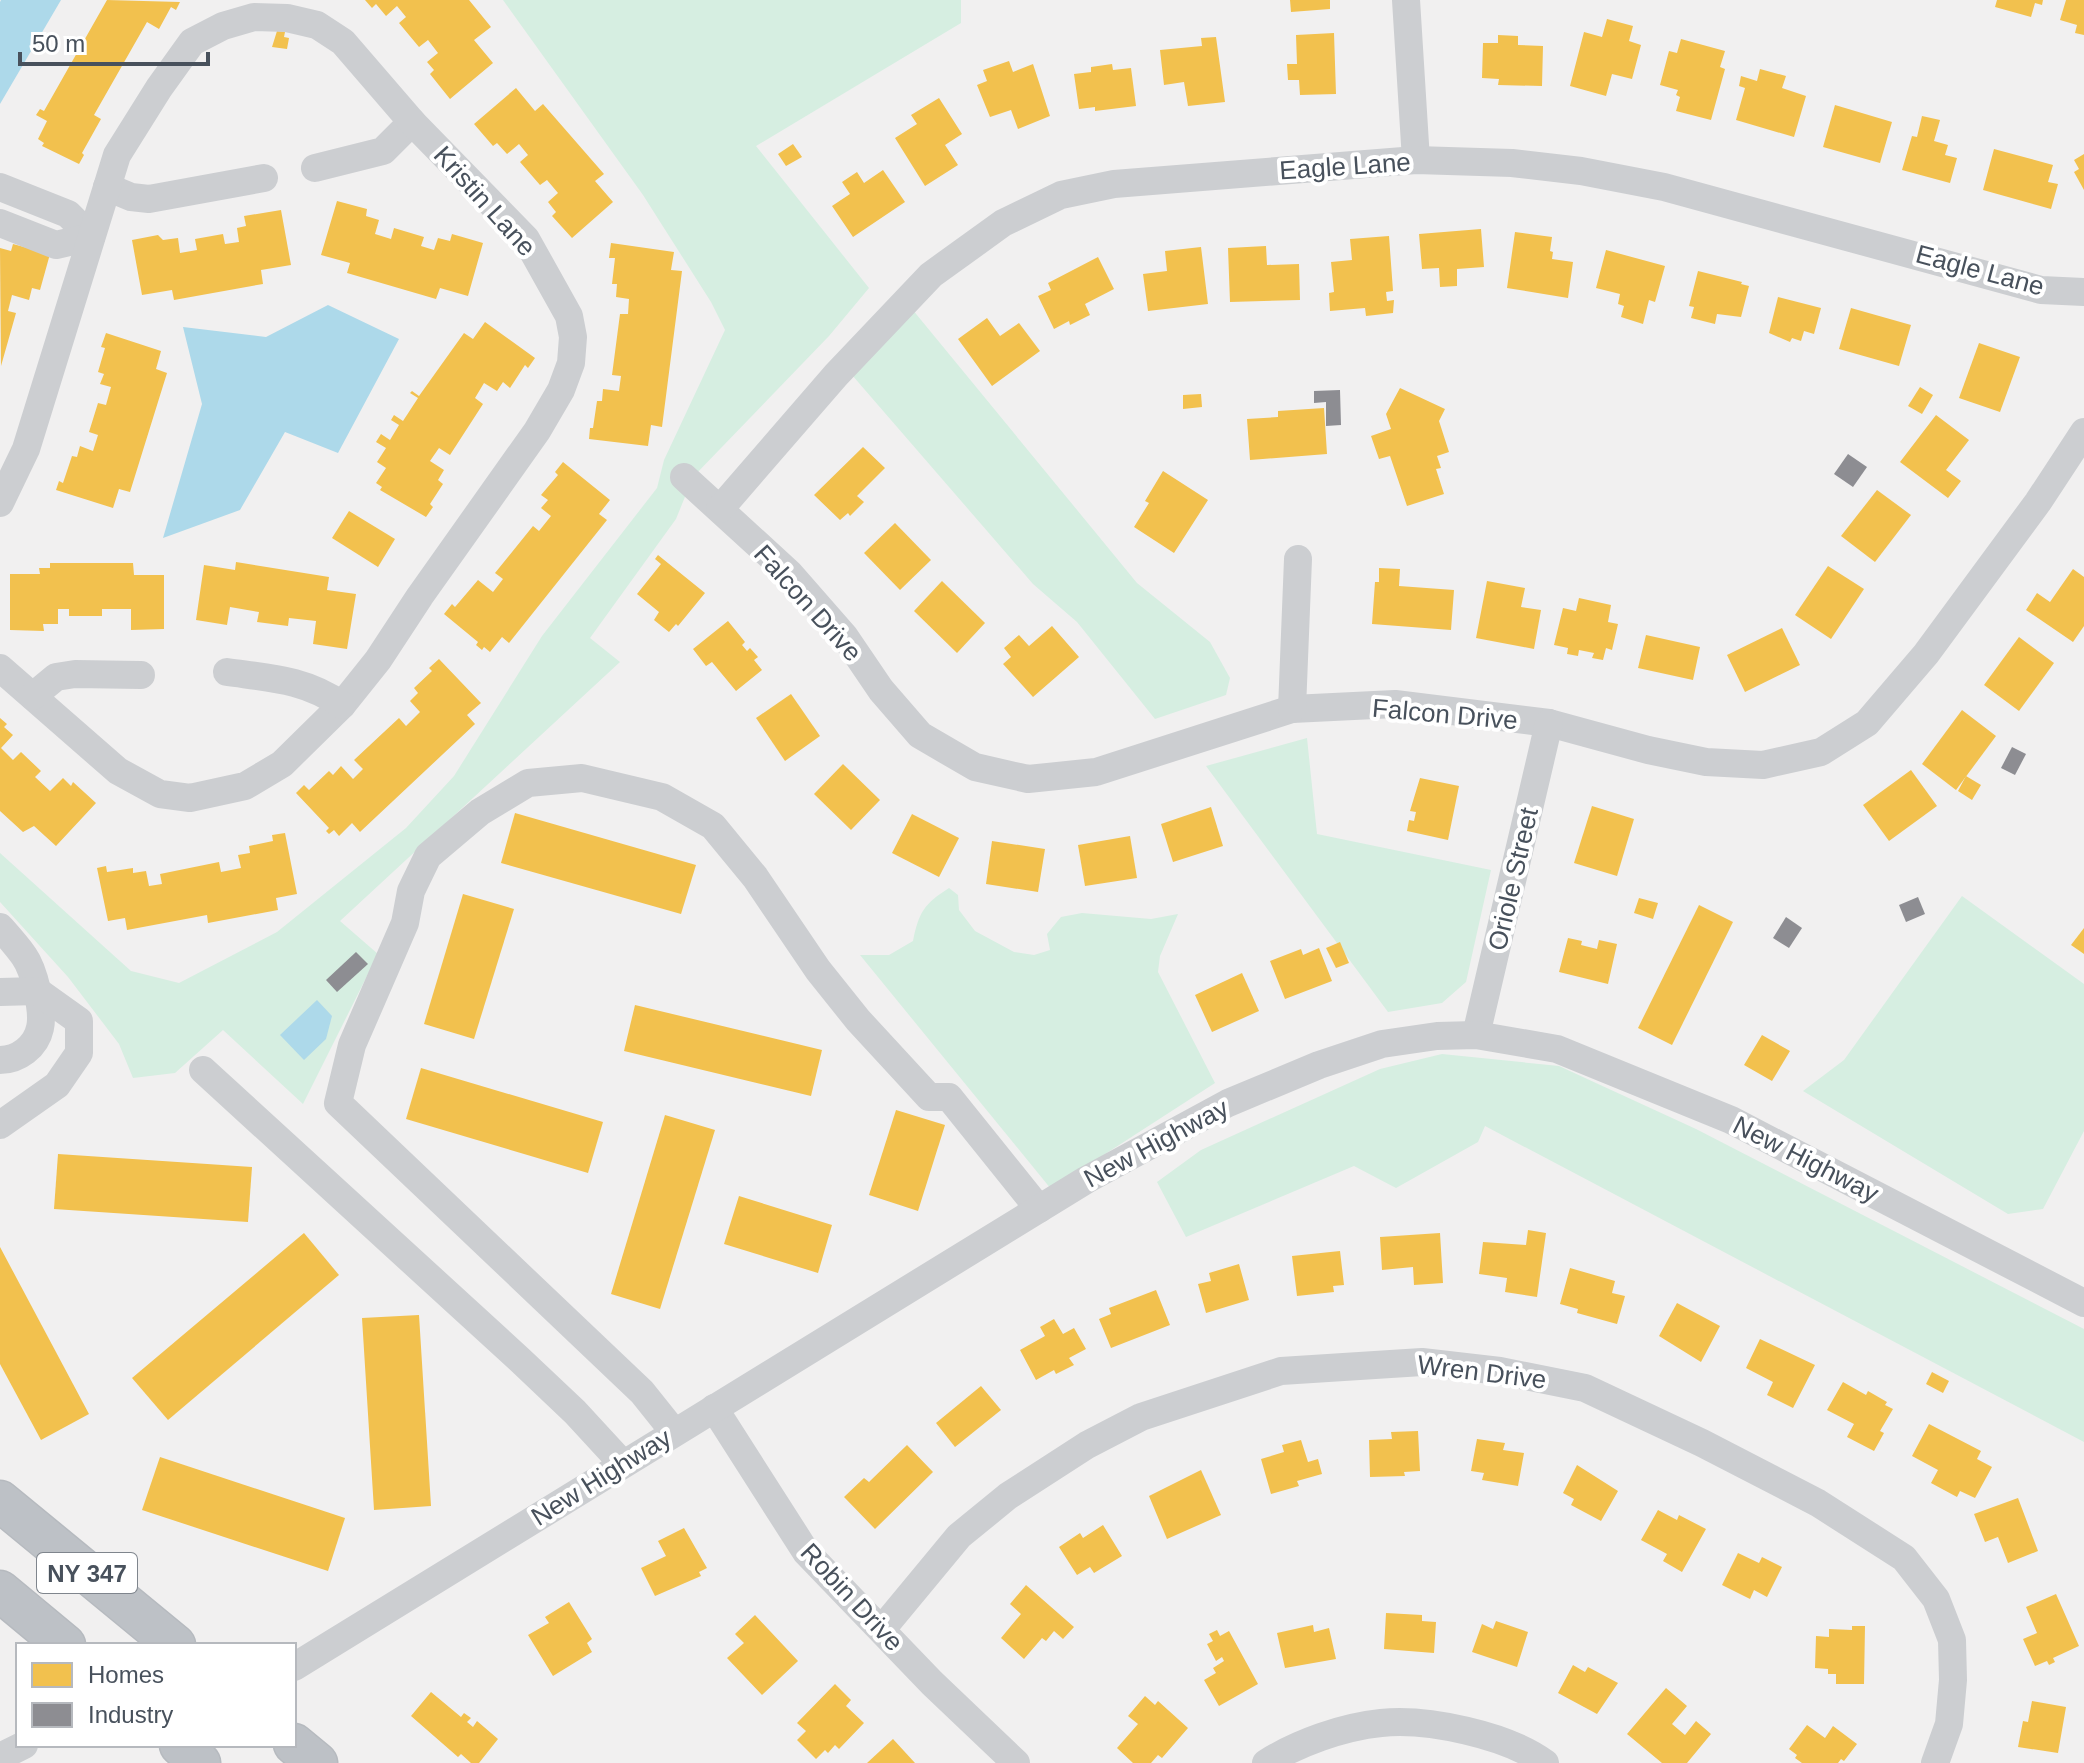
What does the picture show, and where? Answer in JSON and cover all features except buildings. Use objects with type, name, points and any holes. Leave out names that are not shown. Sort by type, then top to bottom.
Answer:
[{"type":"highway","name":"NY 347","points":[[0,1501],[173,1643]]},
{"type":"highway","name":"NY 347","points":[[0,1591],[63,1643]]},
{"type":"highway","points":[[296,1746],[317,1763]]},
{"type":"highway","points":[[182,1747],[200,1763]]},
{"type":"street","points":[[1406,0],[1416,160]]},
{"type":"street","name":"Kristin Lane","points":[[0,503],[26,449],[117,155],[192,42],[223,26],[254,17],[287,18],[317,25],[343,42],[412,122],[526,239],[569,316],[573,337],[571,363],[561,390],[537,431],[378,660],[342,705],[282,764],[245,786],[190,798],[160,794],[118,771],[0,668]]},
{"type":"street","points":[[315,168],[383,151],[412,122]]},
{"type":"street","name":"Eagle Lane","points":[[720,509],[836,375],[931,275],[1003,223],[1061,195],[1114,184],[1416,160],[1526,164],[1664,187],[2041,290],[2084,292]]},
{"type":"street","points":[[107,187],[131,197],[149,199],[264,178]]},
{"type":"street","points":[[0,187],[68,214],[91,237]]},
{"type":"street","points":[[0,223],[56,245],[91,237]]},
{"type":"street","name":"Falcon Drive","points":[[684,477],[789,573],[845,637],[881,690],[920,735],[975,767],[1028,779],[1096,772],[1292,709],[1395,704],[1549,723],[1706,762],[1763,765],[1821,752],[1867,723],[1926,654],[2038,502],[2084,432]]},
{"type":"street","points":[[1292,709],[1298,559]]},
{"type":"street","points":[[227,672],[297,682],[322,691],[342,705]]},
{"type":"street","points":[[33,696],[56,677],[75,674],[141,675]]},
{"type":"street","name":"Oriole Street","points":[[1476,1035],[1549,723]]},
{"type":"street","points":[[674,1432],[642,1392],[338,1103],[352,1045],[405,923],[411,891],[428,856],[480,812],[528,783],[582,778],[662,797],[713,826],[755,877],[818,970],[858,1020],[929,1097],[949,1097],[1039,1209]]},
{"type":"street","points":[[0,1060],[14,1060],[30,1047],[40,1028],[37,991],[26,957],[1,930]]},
{"type":"street","points":[[0,992],[37,991],[79,1021],[79,1053],[57,1085],[0,1125]]},
{"type":"street","name":"New Highway","points":[[296,1666],[1086,1180],[1228,1103],[1319,1065],[1382,1044],[1437,1036],[1476,1035],[1557,1049],[1731,1120],[2081,1292]]},
{"type":"street","points":[[203,1070],[519,1359],[575,1412],[622,1463]]},
{"type":"street","name":"Wren Drive","points":[[882,1629],[959,1536],[1008,1496],[1087,1445],[1141,1417],[1281,1371],[1422,1362],[1500,1371],[1585,1388],[1702,1443],[1818,1503],[1904,1558],[1936,1599],[1952,1640],[1953,1680],[1949,1724],[1935,1763]]},
{"type":"street","name":"Robin Drive","points":[[714,1408],[806,1552],[932,1683],[1016,1763]]},
{"type":"street","points":[[1266,1763],[1330,1735],[1381,1723],[1434,1725],[1491,1736],[1545,1763]]},
{"type":"street","points":[[0,1757],[20,1747]]},
{"type":"green space","points":[[503,0],[961,0],[961,23],[756,146],[869,288],[829,336],[693,477],[676,519],[590,638],[620,662],[340,921],[378,954],[303,1104],[223,1030],[175,1073],[133,1078],[119,1044],[68,977],[0,902],[0,853],[131,971],[179,983],[277,932],[406,828],[454,776],[542,636],[657,488],[664,460],[725,330],[711,302],[643,195]]},
{"type":"green space","points":[[912,309],[1137,583],[1210,642],[1230,678],[1226,695],[1155,719],[1077,622],[1033,584],[852,375]]},
{"type":"green space","points":[[1307,738],[1317,834],[1491,870],[1466,982],[1442,1003],[1388,1012],[1206,766]]},
{"type":"green space","points":[[949,888],[958,895],[959,910],[975,931],[1014,952],[1034,955],[1050,950],[1047,934],[1061,917],[1082,913],[1151,919],[1178,914],[1160,956],[1158,972],[1215,1083],[1051,1189],[860,955],[889,955],[913,941],[924,910]]},
{"type":"green space","points":[[1962,896],[2084,984],[2084,1131],[2043,1209],[2008,1214],[1803,1091],[1844,1060]]},
{"type":"green space","points":[[1442,1054],[1559,1066],[1696,1129],[2084,1329],[2084,1442],[1485,1126],[1478,1142],[1396,1188],[1354,1166],[1186,1237],[1157,1182],[1201,1150],[1380,1069]]},
{"type":"water","points":[[61,0],[0,104],[0,2]]},
{"type":"water","points":[[328,305],[399,339],[338,453],[285,432],[240,510],[163,538],[202,404],[183,327],[266,337]]},
{"type":"water","points":[[317,1000],[332,1016],[326,1039],[304,1060],[280,1035]]}]
